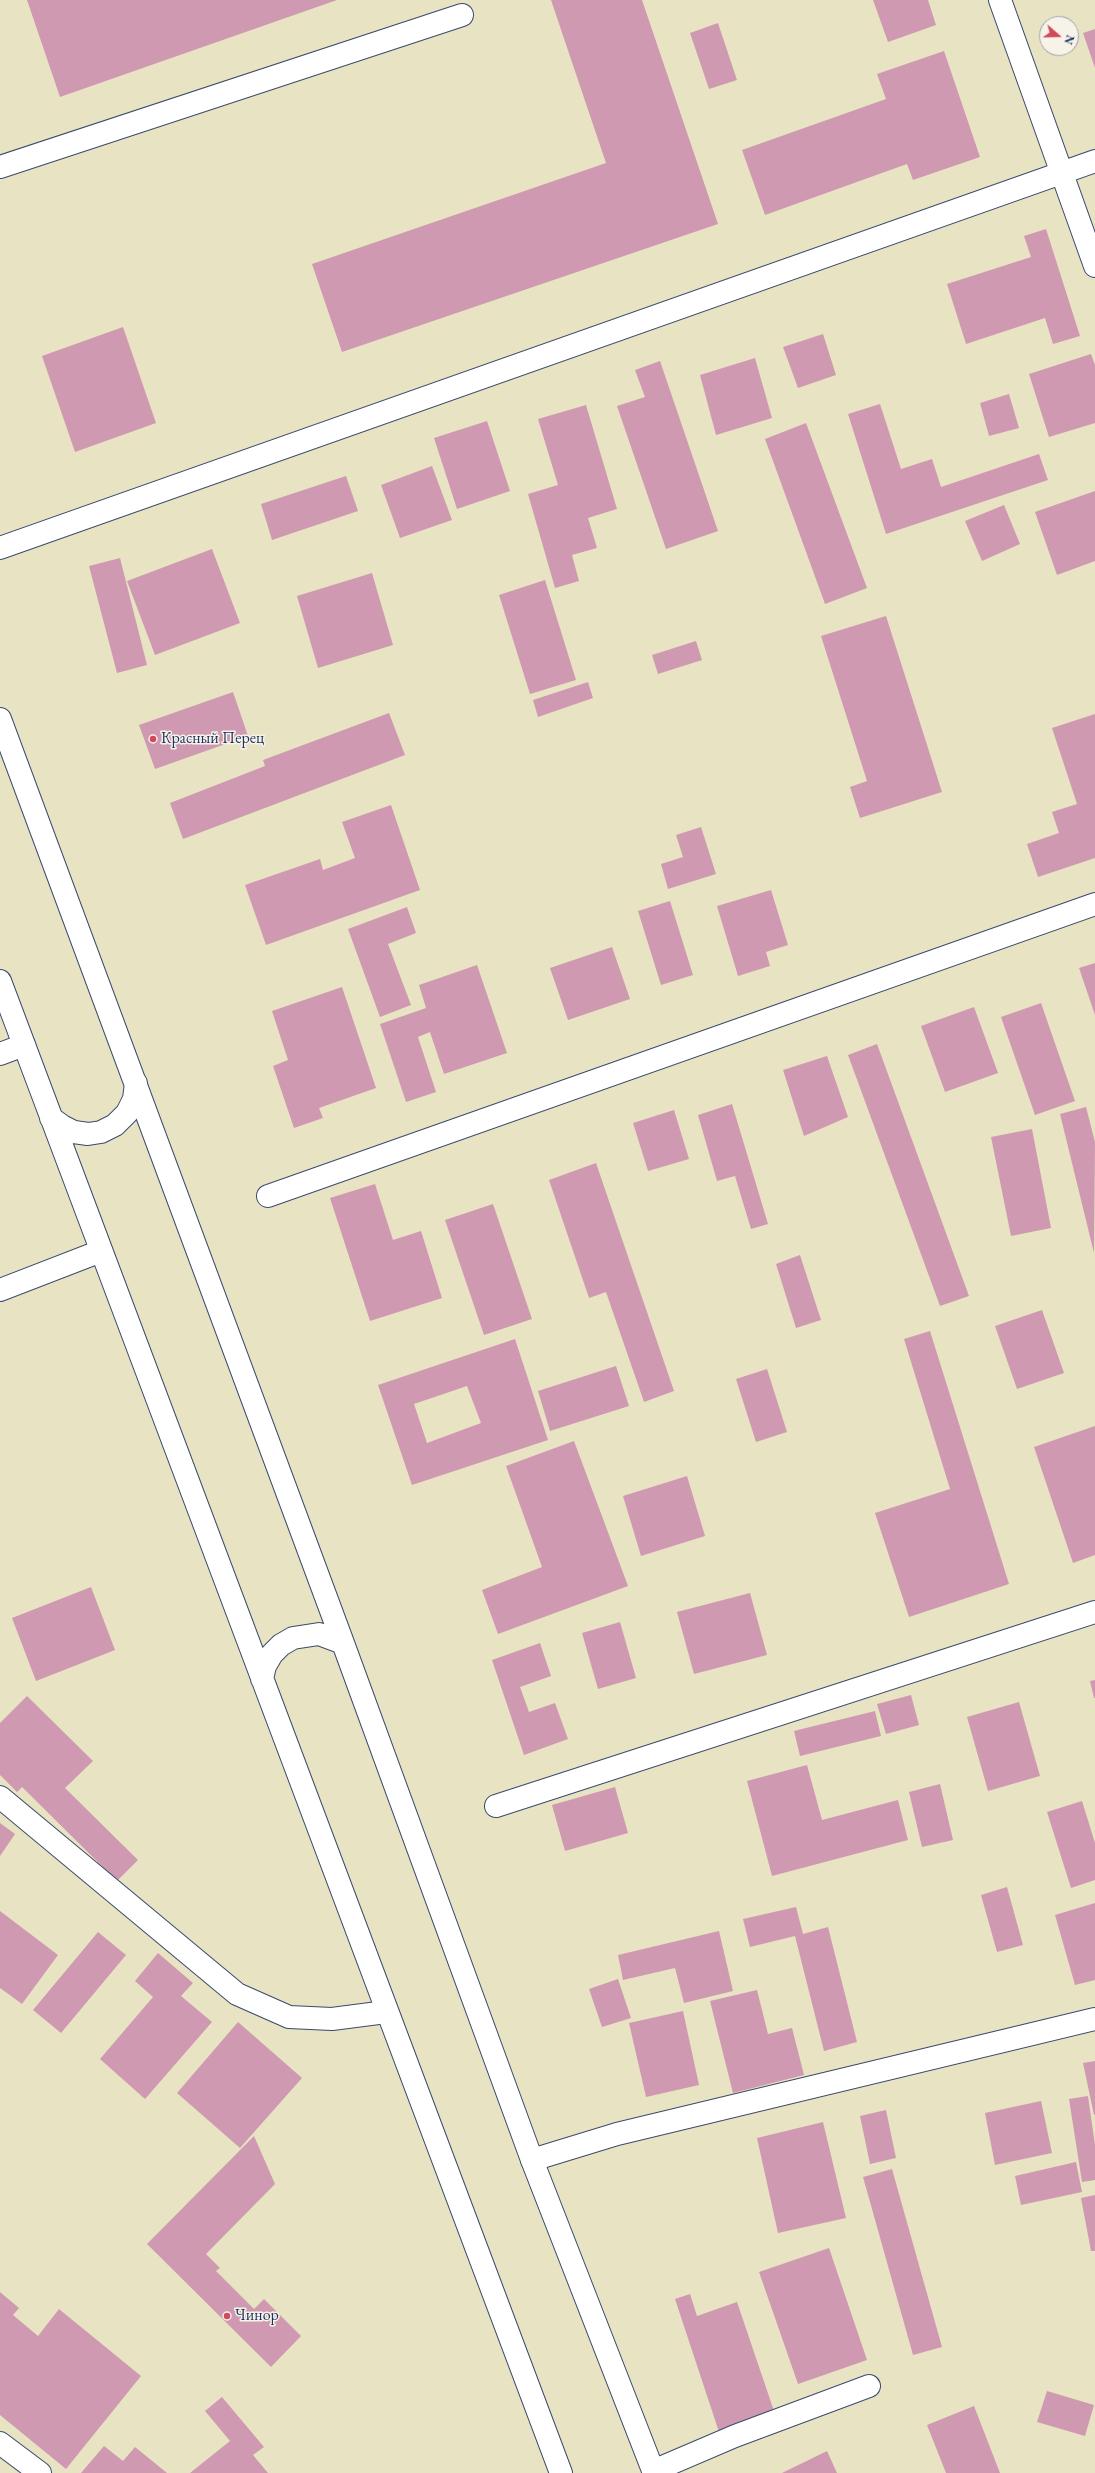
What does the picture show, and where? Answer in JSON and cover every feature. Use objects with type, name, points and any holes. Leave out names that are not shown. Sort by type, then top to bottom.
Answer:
[{"type":"main road","points":[[1000,0],[1060,172],[1095,266]]},
{"type":"main road","points":[[0,167],[462,15]]},
{"type":"main road","points":[[0,548],[1060,172],[1095,161]]},
{"type":"main road","points":[[0,719],[343,1643],[532,2160],[653,2472],[735,2436],[869,2386]]},
{"type":"main road","points":[[268,1196],[1095,904]]},
{"type":"main road","points":[[0,981],[386,2012],[561,2473]]},
{"type":"main road","points":[[0,1054],[24,1045]]},
{"type":"main road","points":[[51,1118],[74,1132],[88,1134],[101,1132],[115,1125],[127,1113],[134,1099],[136,1083]]},
{"type":"main road","points":[[0,1290],[101,1251]]},
{"type":"main road","points":[[496,1806],[1095,1612]]},
{"type":"main road","points":[[262,1679],[265,1666],[272,1654],[282,1644],[293,1638],[319,1634],[343,1643]]},
{"type":"main road","points":[[0,1797],[237,1994],[289,2017],[332,2019],[386,2012]]},
{"type":"main road","points":[[532,2160],[617,2134],[1095,2019]]},
{"type":"main road","points":[[0,2443],[40,2473]]},
{"type":"building","points":[[27,0],[337,0],[60,97]]},
{"type":"building","points":[[551,0],[642,0],[718,224],[342,352],[312,264],[606,163]]},
{"type":"building","points":[[873,0],[928,0],[936,25],[888,42]]},
{"type":"building","points":[[718,23],[737,80],[709,89],[690,33]]},
{"type":"building","points":[[1095,29],[1095,68],[1083,33]]},
{"type":"building","points":[[944,51],[980,157],[913,180],[907,164],[765,215],[742,150],[886,99],[877,74]]},
{"type":"building","points":[[1046,229],[1080,336],[1053,344],[1045,318],[966,344],[947,284],[1031,257],[1024,236]]},
{"type":"building","points":[[123,327],[156,423],[75,452],[42,356]]},
{"type":"building","points":[[823,334],[836,375],[798,388],[783,347]]},
{"type":"building","points":[[1091,354],[1095,365],[1095,423],[1049,437],[1029,374]]},
{"type":"building","points":[[755,358],[772,418],[716,435],[700,375]]},
{"type":"building","points":[[660,361],[718,531],[666,549],[617,406],[645,397],[635,370]]},
{"type":"building","points":[[1009,394],[1019,428],[989,436],[980,403]]},
{"type":"building","points":[[880,404],[901,469],[932,459],[941,487],[1039,454],[1048,480],[886,534],[848,414]]},
{"type":"building","points":[[586,405],[617,509],[588,518],[597,548],[572,555],[579,581],[555,588],[528,494],[558,485],[538,419]]},
{"type":"building","points":[[487,421],[510,491],[457,509],[434,438]]},
{"type":"building","points":[[806,423],[867,588],[825,604],[765,439]]},
{"type":"building","points":[[432,466],[452,520],[400,538],[381,485]]},
{"type":"building","points":[[346,476],[358,511],[272,540],[261,504]]},
{"type":"building","points":[[1095,491],[1095,561],[1057,575],[1035,512]]},
{"type":"building","points":[[1004,505],[1020,544],[982,561],[965,521]]},
{"type":"building","points":[[212,549],[240,623],[155,655],[127,581]]},
{"type":"building","points":[[120,558],[147,665],[117,673],[89,566]]},
{"type":"building","points":[[372,573],[393,645],[318,668],[297,596]]},
{"type":"building","points":[[545,580],[576,680],[530,694],[499,595]]},
{"type":"building","points":[[886,616],[942,792],[860,818],[850,787],[867,781],[821,636]]},
{"type":"building","points":[[696,641],[702,660],[658,674],[652,655]]},
{"type":"building","points":[[588,682],[593,698],[538,717],[533,700]]},
{"type":"building","points":[[233,692],[248,736],[155,769],[139,725]]},
{"type":"building","points":[[389,713],[405,755],[183,839],[170,803],[265,766],[263,760]]},
{"type":"building","points":[[1095,714],[1095,858],[1038,877],[1027,844],[1059,833],[1052,812],[1077,804],[1052,728]]},
{"type":"building","points":[[391,805],[420,890],[266,945],[245,885],[320,859],[323,870],[355,858],[342,822]]},
{"type":"building","points":[[701,827],[716,874],[668,889],[661,864],[683,857],[676,835]]},
{"type":"building","points":[[771,890],[788,945],[766,952],[770,966],[738,976],[717,906]]},
{"type":"building","points":[[670,901],[693,975],[661,985],[638,911]]},
{"type":"building","points":[[407,907],[416,933],[388,944],[411,1005],[380,1017],[348,929]]},
{"type":"building","points":[[612,947],[630,999],[568,1020],[550,968]]},
{"type":"building","points":[[1095,963],[1095,1015],[1079,968]]},
{"type":"building","points":[[477,965],[507,1053],[444,1074],[430,1032],[418,1037],[436,1092],[406,1102],[380,1024],[426,1008],[419,985]]},
{"type":"building","points":[[342,987],[376,1088],[319,1108],[323,1118],[294,1128],[273,1066],[288,1060],[272,1011]]},
{"type":"building","points":[[1041,1003],[1075,1101],[1035,1115],[1001,1017]]},
{"type":"building","points":[[974,1007],[998,1073],[945,1092],[921,1026]]},
{"type":"building","points":[[877,1044],[969,1296],[940,1306],[848,1055]]},
{"type":"building","points":[[827,1056],[848,1117],[804,1136],[783,1070]]},
{"type":"building","points":[[732,1104],[768,1224],[751,1229],[735,1176],[717,1181],[698,1115]]},
{"type":"building","points":[[1086,1107],[1095,1142],[1094,1253],[1060,1114]]},
{"type":"building","points":[[674,1110],[689,1159],[648,1171],[633,1123]]},
{"type":"building","points":[[1032,1129],[1051,1228],[1011,1236],[991,1137]]},
{"type":"building","points":[[596,1163],[674,1391],[644,1402],[606,1292],[589,1298],[549,1180]]},
{"type":"building","points":[[375,1184],[393,1240],[421,1231],[442,1298],[370,1321],[330,1198]]},
{"type":"building","points":[[493,1204],[532,1319],[484,1335],[445,1220]]},
{"type":"building","points":[[800,1255],[821,1320],[796,1328],[776,1264]]},
{"type":"building","points":[[1042,1310],[1064,1373],[1017,1389],[995,1326]]},
{"type":"building","points":[[930,1331],[1009,1584],[909,1617],[875,1513],[950,1489],[904,1339]]},
{"type":"building","points":[[515,1339],[548,1440],[412,1485],[378,1385]],"holes":[[[467,1386],[481,1423],[427,1443],[414,1404]]]},
{"type":"building","points":[[616,1366],[629,1406],[550,1431],[538,1391]]},
{"type":"building","points":[[767,1369],[787,1432],[756,1442],[736,1379]]},
{"type":"building","points":[[1095,1426],[1095,1555],[1073,1563],[1034,1447]]},
{"type":"building","points":[[574,1441],[628,1586],[498,1634],[482,1590],[542,1567],[506,1466]]},
{"type":"building","points":[[687,1476],[705,1536],[641,1556],[623,1496]]},
{"type":"building","points":[[91,1587],[115,1650],[36,1681],[12,1618]]},
{"type":"building","points":[[750,1593],[767,1655],[694,1674],[677,1612]]},
{"type":"building","points":[[620,1622],[636,1678],[598,1689],[582,1633]]},
{"type":"building","points":[[540,1643],[551,1676],[520,1687],[529,1712],[555,1703],[568,1739],[524,1755],[492,1660]]},
{"type":"building","points":[[1095,1680],[1095,1698],[1094,1698],[1090,1681]]},
{"type":"building","points":[[911,1695],[919,1725],[886,1734],[877,1704]]},
{"type":"building","points":[[27,1696],[93,1761],[65,1788],[138,1860],[117,1881],[22,1787],[17,1792],[0,1775],[0,1723]]},
{"type":"building","points":[[1019,1702],[1040,1776],[988,1791],[967,1717]]},
{"type":"building","points":[[875,1711],[881,1736],[800,1756],[794,1731]]},
{"type":"building","points":[[807,1765],[822,1820],[898,1800],[908,1840],[772,1876],[747,1781]]},
{"type":"building","points":[[940,1784],[953,1840],[922,1847],[909,1792]]},
{"type":"building","points":[[615,1787],[628,1833],[565,1851],[552,1805]]},
{"type":"building","points":[[1082,1801],[1095,1843],[1095,1880],[1071,1888],[1047,1812]]},
{"type":"building","points":[[0,1823],[15,1834],[0,1856]]},
{"type":"building","points":[[1007,1887],[1023,1945],[997,1952],[981,1895]]},
{"type":"building","points":[[1095,1903],[1095,1980],[1075,1985],[1055,1915]]},
{"type":"building","points":[[796,1907],[803,1934],[828,1927],[857,2042],[824,2051],[795,1936],[750,1947],[743,1919]]},
{"type":"building","points":[[0,1911],[58,1955],[22,2004],[0,1988]]},
{"type":"building","points":[[719,1931],[733,1991],[684,2003],[675,1968],[623,1980],[618,1955]]},
{"type":"building","points":[[98,1932],[126,1955],[61,2033],[33,2010]]},
{"type":"building","points":[[158,1953],[193,1983],[181,1996],[212,2022],[145,2099],[100,2059],[153,1997],[135,1981]]},
{"type":"building","points":[[618,1979],[631,2018],[602,2027],[589,1989]]},
{"type":"building","points":[[757,1990],[768,2034],[792,2028],[804,2075],[733,2093],[710,2001]]},
{"type":"building","points":[[683,2011],[699,2085],[646,2097],[629,2023]]},
{"type":"building","points":[[238,2022],[302,2078],[240,2148],[177,2093]]},
{"type":"building","points":[[1095,2061],[1095,2114],[1094,2115],[1083,2063]]},
{"type":"building","points":[[1088,2096],[1095,2145],[1095,2180],[1082,2182],[1069,2099]]},
{"type":"building","points":[[1041,2101],[1052,2153],[995,2165],[985,2113]]},
{"type":"building","points":[[886,2110],[896,2158],[870,2164],[860,2116]]},
{"type":"building","points":[[823,2122],[846,2218],[778,2233],[757,2138]]},
{"type":"building","points":[[254,2136],[275,2184],[206,2254],[220,2268],[216,2271],[254,2309],[264,2299],[301,2336],[271,2367],[147,2244]]},
{"type":"building","points":[[1076,2162],[1082,2192],[1021,2205],[1015,2176]]},
{"type":"building","points":[[892,2169],[942,2347],[913,2355],[863,2177]]},
{"type":"building","points":[[1095,2195],[1095,2251],[1091,2251],[1081,2198]]},
{"type":"building","points":[[829,2248],[867,2360],[798,2384],[759,2272]]},
{"type":"building","points":[[0,2292],[19,2308],[13,2315],[38,2336],[59,2309],[141,2376],[66,2469],[0,2415]]},
{"type":"building","points":[[690,2294],[697,2316],[737,2302],[775,2414],[719,2432],[675,2299]]},
{"type":"building","points":[[1047,2391],[1094,2405],[1085,2436],[1037,2422]]},
{"type":"building","points":[[222,2397],[264,2447],[253,2455],[268,2473],[190,2473],[230,2441],[205,2411]]},
{"type":"building","points":[[974,2406],[1000,2473],[946,2473],[927,2425]]},
{"type":"building","points":[[104,2446],[123,2461],[135,2447],[167,2473],[81,2473]]},
{"type":"building","points":[[827,2451],[837,2473],[782,2473]]},
{"type":"place","name":"Красный Перец","points":[[153,739]]},
{"type":"place","name":"Чинор","points":[[227,2316]]}]
